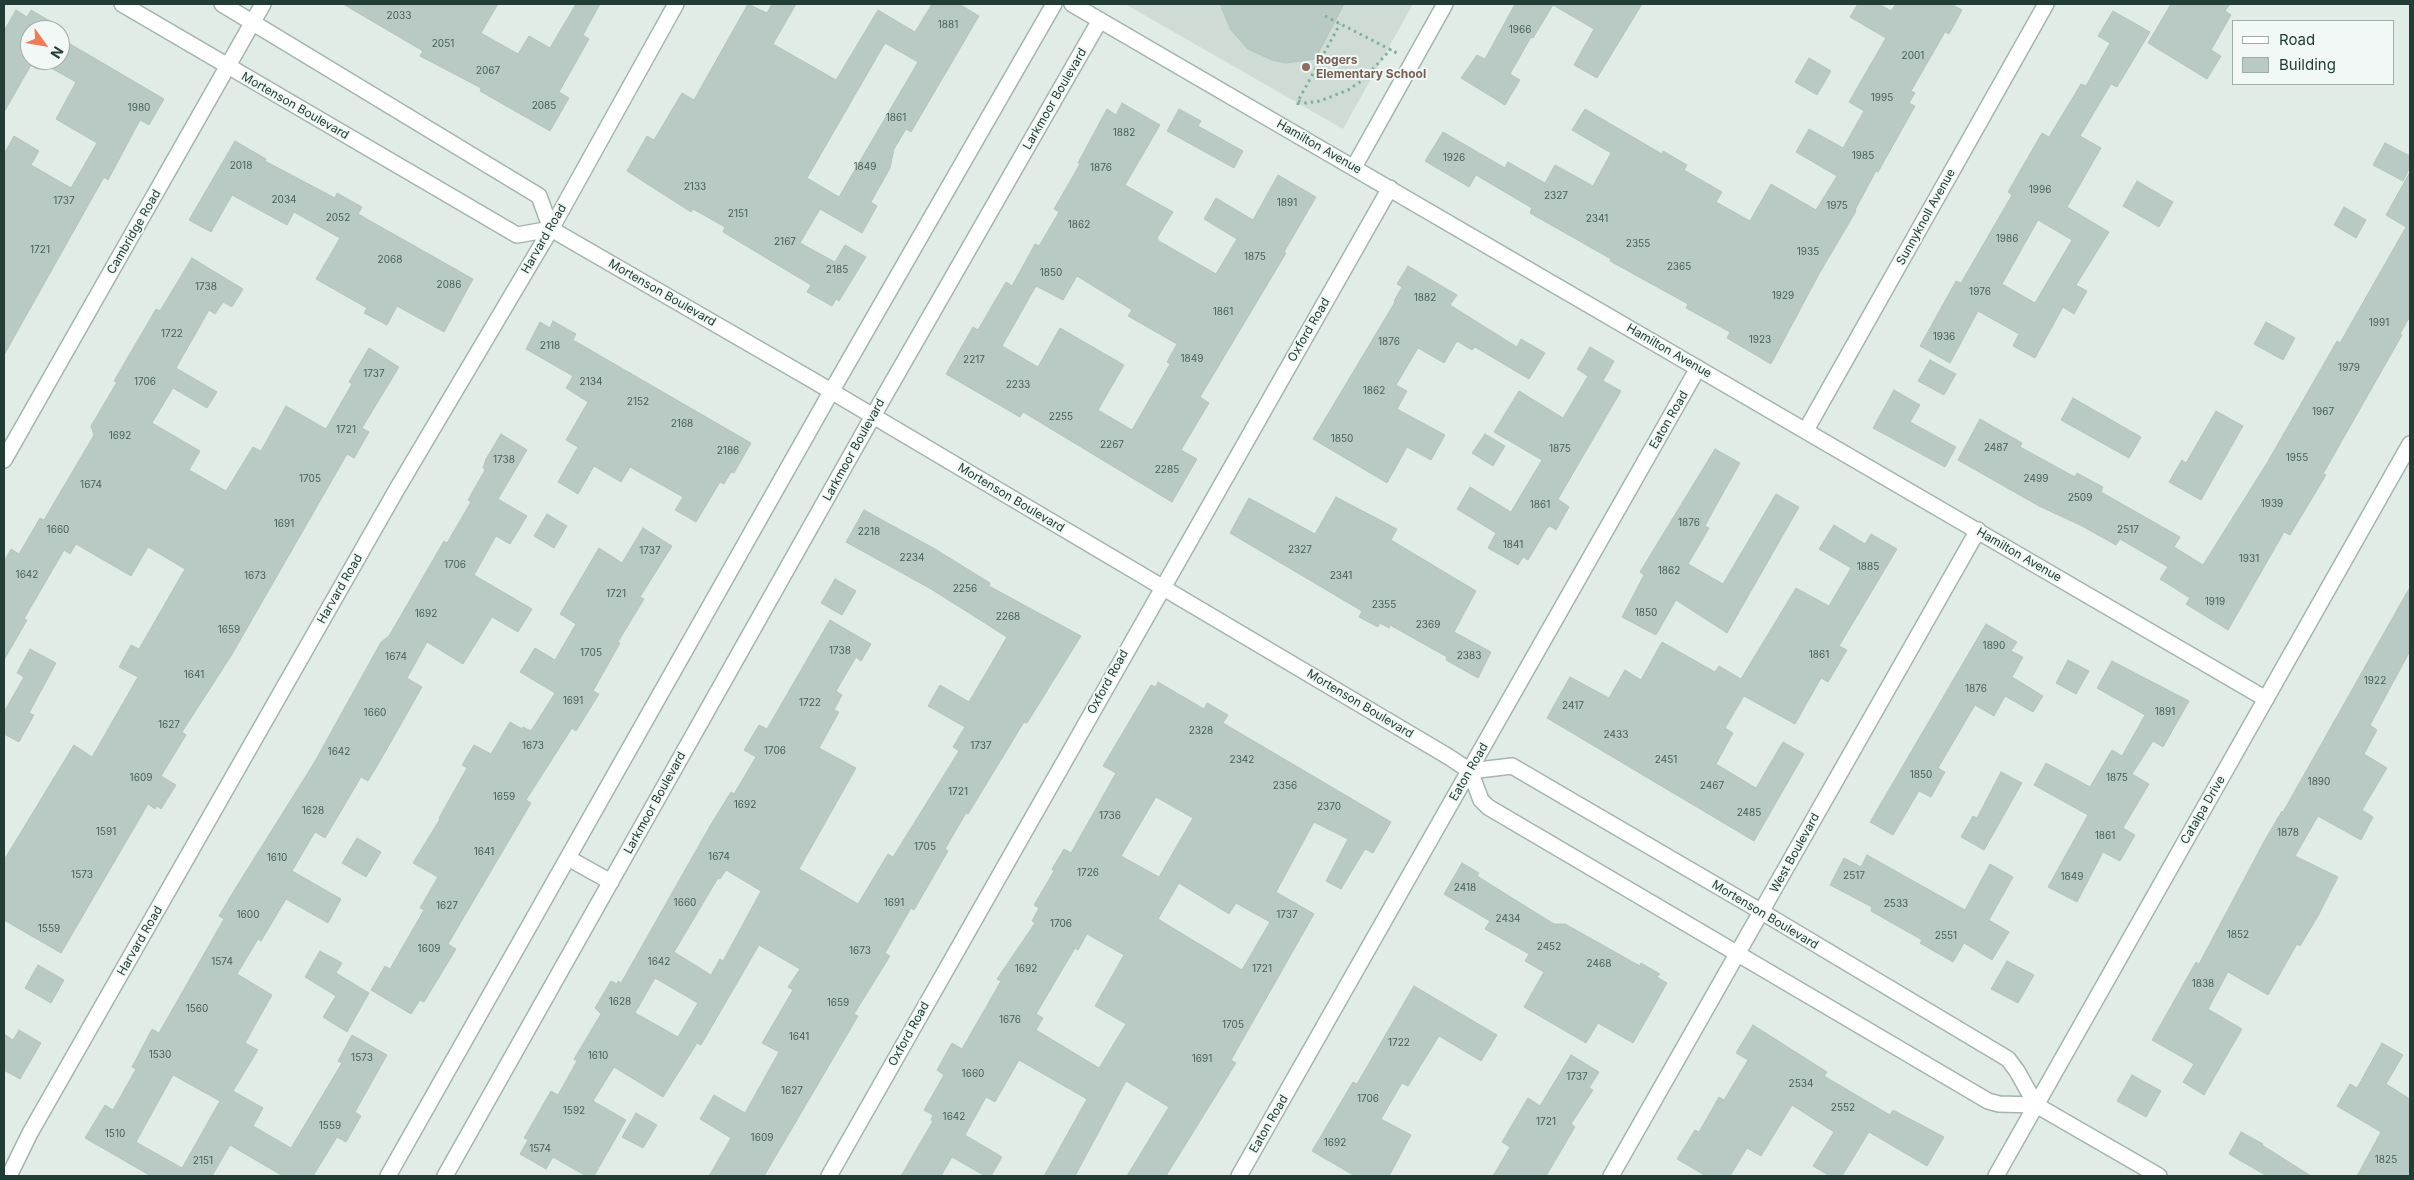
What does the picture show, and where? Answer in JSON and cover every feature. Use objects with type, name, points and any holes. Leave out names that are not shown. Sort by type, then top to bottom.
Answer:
[{"type":"street","name":"Mortenson Boulevard","points":[[122,4],[517,235],[551,229],[873,416],[1470,771],[1512,766],[2008,1059],[2036,1105]]},
{"type":"street","points":[[222,4],[539,196],[551,229]]},
{"type":"street","name":"Cambridge Road","points":[[4,460],[263,4]]},
{"type":"street","name":"Harvard Road","points":[[9,1176],[30,1133],[392,498],[551,229],[676,4]]},
{"type":"street","points":[[388,1176],[831,392],[1054,4]]},
{"type":"street","name":"Hamilton Avenue","points":[[1072,4],[2266,699]]},
{"type":"street","points":[[1354,167],[1445,4]]},
{"type":"street","name":"Sunnyknoll Avenue","points":[[1806,430],[2046,4]]},
{"type":"street","name":"Larkmoor Boulevard","points":[[445,1176],[873,416],[1100,20]]},
{"type":"street","name":"Oxford Road","points":[[829,1176],[1390,188]]},
{"type":"street","name":"Eaton Road","points":[[1239,1176],[1698,368]]},
{"type":"street","name":"Catalpa Drive","points":[[1996,1176],[2410,444]]},
{"type":"street","name":"West Boulevard","points":[[1611,1176],[1978,530]]},
{"type":"street","points":[[1470,771],[1481,800],[1488,807],[1988,1101],[1999,1104],[2036,1105],[2159,1176]]},
{"type":"street","points":[[568,858],[611,882]]},
{"type":"street","points":[[4,1164],[9,1176]]},
{"type":"path","points":[[1325,16],[1413,61]]},
{"type":"path","points":[[1340,24],[1298,103],[1320,101],[1348,90],[1363,80],[1391,49]]},
{"type":"shaded area","name":"Rogers Elementary School","points":[[1125,4],[1413,4],[1343,129]]},
{"type":"building","points":[[343,4],[498,4],[481,33],[518,54],[529,36],[550,48],[576,4],[600,4],[583,35],[589,39],[559,92],[569,98],[550,131],[480,91],[481,88],[420,56],[423,51]]},
{"type":"building","points":[[748,4],[767,13],[772,4],[796,4],[773,44],[836,80],[878,10],[915,32],[932,4],[959,4],[979,16],[911,132],[906,129],[894,149],[890,168],[871,202],[877,206],[862,233],[820,209],[800,243],[835,262],[845,245],[866,257],[839,301],[836,299],[832,306],[807,292],[811,285],[723,232],[725,227],[693,209],[691,212],[627,171],[647,136],[654,140],[682,93],[694,100]],"holes":[[[885,43],[918,62],[839,197],[807,178]]]},
{"type":"building","points":[[1220,4],[1344,4],[1315,59],[1286,63],[1272,60],[1248,49],[1231,30]]},
{"type":"building","points":[[1515,4],[1642,4],[1597,78],[1574,65],[1594,29],[1553,5],[1533,38],[1531,37],[1510,74],[1520,80],[1505,105],[1461,78],[1477,55],[1485,59]]},
{"type":"building","points":[[1858,4],[1879,4],[1891,11],[1896,4],[1951,4],[1962,10],[1949,34],[1945,32],[1911,91],[1915,93],[1909,103],[1915,106],[1878,172],[1876,171],[1856,211],[1819,274],[1771,364],[1727,338],[1730,332],[1686,308],[1688,304],[1610,261],[1611,259],[1530,213],[1532,208],[1476,175],[1469,187],[1425,161],[1443,132],[1505,168],[1508,162],[1545,183],[1555,165],[1593,186],[1611,153],[1572,130],[1585,109],[1662,154],[1663,151],[1687,165],[1684,170],[1722,192],[1716,202],[1750,221],[1771,184],[1816,210],[1837,176],[1796,152],[1809,129],[1843,148],[1864,111],[1849,102],[1886,38],[1850,17]]},
{"type":"building","points":[[2171,4],[2230,4],[2225,11],[2231,15],[2211,50],[2221,56],[2207,79],[2148,43]]},
{"type":"building","points":[[16,10],[27,17],[31,10],[48,20],[20,20],[20,70],[28,70],[4,112],[4,31]]},
{"type":"building","points":[[2113,11],[2150,32],[2117,87],[2111,84],[2080,136],[2101,148],[2067,207],[2109,232],[2076,285],[2087,291],[2074,314],[2063,307],[2035,358],[2013,346],[2019,334],[1978,311],[1950,363],[1920,346],[1956,281],[1961,283],[2012,195],[2008,192],[2042,133],[2049,137],[2081,84],[2086,86],[2110,43],[2098,36]],"holes":[[[2038,220],[2072,240],[2035,303],[2002,284]]]},
{"type":"building","points":[[70,44],[164,99],[149,125],[140,120],[108,180],[104,177],[4,355],[4,154],[14,136],[39,151],[31,165],[71,188],[97,143],[56,119],[76,82],[55,70],[70,70]]},
{"type":"building","points":[[1809,58],[1831,71],[1817,95],[1795,82]]},
{"type":"building","points":[[1122,103],[1160,125],[1125,185],[1173,212],[1157,238],[1159,241],[1216,274],[1237,239],[1204,219],[1216,198],[1253,220],[1278,175],[1316,197],[1284,252],[1286,253],[1200,397],[1209,403],[1181,450],[1197,459],[1172,502],[1023,412],[1020,417],[946,374],[973,327],[978,330],[1006,282],[1012,286],[1035,244],[1039,246],[1059,212],[1054,209],[1080,164],[1078,163],[1107,109],[1116,115]],"holes":[[[1077,276],[1132,310],[1128,316],[1177,344],[1167,362],[1170,364],[1132,430],[1098,410],[1124,365],[1060,328],[1038,367],[1002,346],[1036,286],[1063,300]]]},
{"type":"building","points":[[1179,109],[1201,121],[1198,126],[1243,151],[1234,168],[1167,131]]},
{"type":"building","points":[[235,141],[266,159],[265,161],[335,198],[337,193],[362,207],[358,214],[473,279],[444,332],[397,306],[387,325],[364,313],[367,308],[316,279],[340,238],[294,212],[287,225],[232,195],[211,232],[189,220]]},
{"type":"building","points":[[2385,143],[2410,156],[2410,167],[2403,181],[2373,165]]},
{"type":"building","points":[[2410,172],[2410,316],[2400,334],[2402,335],[2323,474],[2326,475],[2290,535],[2284,532],[2228,630],[2186,604],[2190,598],[2160,579],[2168,567],[2120,539],[2116,545],[2082,526],[2039,506],[1958,460],[1980,419],[2022,443],[2020,447],[2075,477],[2077,473],[2103,487],[2101,492],[2180,537],[2174,547],[2203,565],[2267,463],[2337,341],[2340,343],[2406,227],[2386,215]]},
{"type":"building","points":[[2137,181],[2173,202],[2159,227],[2123,206]]},
{"type":"building","points":[[2344,207],[2366,220],[2356,238],[2334,225]]},
{"type":"building","points":[[192,258],[243,289],[232,307],[223,302],[215,314],[209,310],[176,368],[217,392],[207,408],[173,388],[152,423],[200,451],[189,470],[226,491],[253,447],[261,451],[286,406],[326,429],[352,384],[349,382],[369,348],[399,367],[362,428],[369,432],[354,458],[347,454],[231,656],[182,732],[186,735],[161,776],[176,785],[161,809],[157,806],[155,809],[148,804],[61,953],[4,920],[4,860],[74,745],[92,757],[138,677],[119,667],[131,645],[139,649],[185,569],[148,547],[131,576],[76,544],[70,554],[64,550],[24,619],[27,620],[4,660],[4,562],[11,549],[19,554],[40,518],[44,520],[94,435],[91,426],[117,382],[114,381],[156,309],[160,311]]},
{"type":"building","points":[[1408,266],[1457,295],[1450,305],[1517,347],[1521,339],[1545,353],[1529,379],[1475,347],[1472,350],[1457,341],[1444,363],[1418,348],[1396,385],[1407,391],[1397,409],[1445,435],[1431,460],[1407,447],[1387,483],[1313,439],[1395,302],[1402,287],[1397,284]]},
{"type":"building","points":[[553,321],[576,334],[573,340],[751,443],[734,473],[731,472],[724,484],[720,482],[696,522],[675,510],[683,497],[630,467],[621,482],[594,466],[578,494],[558,482],[578,447],[566,440],[588,402],[566,388],[573,376],[526,349],[540,322],[550,328]]},
{"type":"building","points":[[2266,322],[2295,338],[2283,360],[2254,344]]},
{"type":"building","points":[[1590,347],[1614,361],[1603,381],[1621,391],[1558,499],[1569,507],[1556,530],[1550,526],[1547,528],[1528,560],[1523,557],[1518,565],[1488,548],[1496,533],[1457,509],[1470,487],[1511,512],[1542,460],[1494,432],[1519,391],[1563,418],[1588,376],[1577,369]]},
{"type":"building","points":[[1930,360],[1956,374],[1944,395],[1918,381]]},
{"type":"building","points":[[1894,390],[1920,405],[1910,422],[1956,447],[1945,467],[1873,428]]},
{"type":"building","points":[[2073,398],[2141,437],[2129,458],[2061,420]]},
{"type":"building","points":[[2216,411],[2243,426],[2201,500],[2169,482],[2182,460],[2186,463]]},
{"type":"building","points":[[501,434],[527,450],[498,499],[527,516],[510,544],[496,536],[474,575],[532,609],[518,632],[492,617],[463,664],[427,642],[407,678],[422,687],[380,761],[368,781],[361,777],[325,838],[315,832],[292,871],[341,899],[328,923],[286,899],[261,941],[258,939],[237,974],[272,995],[245,1043],[258,1050],[233,1091],[263,1108],[253,1126],[291,1148],[342,1063],[338,1061],[352,1035],[387,1055],[355,1112],[361,1116],[346,1142],[337,1137],[313,1176],[283,1176],[230,1145],[212,1176],[151,1176],[85,1138],[105,1105],[113,1110],[136,1069],[132,1067],[152,1029],[159,1033],[224,919],[219,916],[314,763],[381,642],[389,636],[444,541],[447,543],[471,502],[468,500],[485,470],[483,468],[486,459]],"holes":[[[173,1075],[220,1101],[182,1168],[136,1142]]]},
{"type":"building","points":[[1485,434],[1505,446],[1493,466],[1472,453]]},
{"type":"building","points":[[1715,449],[1740,463],[1705,526],[1709,528],[1688,564],[1723,584],[1776,494],[1799,507],[1727,633],[1676,600],[1656,635],[1622,617],[1644,575],[1640,572]]},
{"type":"building","points":[[1336,497],[1397,529],[1391,540],[1476,591],[1454,632],[1491,652],[1478,678],[1446,660],[1447,657],[1390,625],[1389,628],[1380,623],[1378,627],[1359,617],[1362,611],[1230,533],[1249,498],[1315,534]]},
{"type":"building","points":[[864,510],[935,549],[990,583],[989,586],[1081,636],[1027,723],[1024,722],[968,814],[966,813],[945,849],[948,851],[914,910],[911,908],[885,953],[890,956],[854,1014],[858,1016],[764,1176],[709,1176],[731,1138],[700,1119],[714,1095],[745,1113],[779,1052],[762,1043],[793,990],[788,987],[800,969],[759,945],[701,1045],[697,1043],[663,1097],[614,1067],[593,1101],[626,1120],[594,1176],[586,1176],[553,1157],[546,1169],[520,1154],[528,1140],[524,1138],[551,1091],[558,1095],[577,1061],[574,1059],[601,1014],[595,1008],[611,981],[617,984],[618,981],[621,983],[710,826],[731,792],[734,794],[756,757],[744,750],[759,725],[767,729],[830,620],[871,644],[861,661],[856,657],[836,691],[842,695],[834,710],[839,712],[819,748],[856,768],[799,869],[858,904],[888,854],[893,857],[959,751],[953,747],[965,727],[928,706],[940,685],[969,702],[1007,637],[931,589],[846,542]],"holes":[[[726,870],[761,891],[723,961],[720,959],[711,975],[674,952],[718,878],[720,879]],[[655,978],[698,1003],[678,1037],[635,1013]]]},
{"type":"building","points":[[547,514],[567,526],[554,548],[534,536]]},
{"type":"building","points":[[1834,525],[1865,544],[1871,534],[1897,549],[1839,646],[1847,650],[1828,682],[1821,678],[1795,724],[1744,696],[1725,728],[1733,733],[1716,764],[1756,788],[1783,742],[1804,754],[1754,841],[1547,718],[1570,677],[1609,698],[1625,670],[1641,680],[1662,642],[1715,672],[1719,666],[1741,679],[1796,588],[1829,606],[1851,568],[1819,549]]},
{"type":"building","points":[[643,528],[672,546],[640,597],[644,599],[618,642],[620,643],[593,691],[599,694],[576,731],[572,728],[526,800],[531,803],[448,944],[456,949],[424,1002],[420,1000],[411,1014],[371,990],[385,966],[390,969],[424,910],[420,908],[438,877],[413,863],[440,819],[467,768],[462,765],[474,745],[491,754],[510,722],[522,729],[523,727],[531,731],[555,693],[520,672],[535,648],[555,660],[576,624],[560,614],[599,548],[622,563]]},
{"type":"building","points":[[835,579],[856,591],[842,615],[821,603]]},
{"type":"building","points":[[2410,587],[2410,651],[2370,725],[2377,730],[2364,754],[2387,768],[2362,810],[2373,817],[2361,840],[2318,816],[2295,856],[2338,877],[2318,916],[2300,946],[2297,944],[2268,995],[2228,972],[2208,1009],[2242,1029],[2204,1095],[2183,1082],[2194,1064],[2152,1040],[2196,962],[2199,964],[2266,838],[2283,812]]},
{"type":"building","points":[[1986,624],[2017,642],[2011,651],[2023,657],[2012,677],[2043,696],[2033,712],[2005,696],[1994,716],[1975,705],[1938,768],[1945,772],[1931,797],[1919,791],[1893,835],[1870,822]]},
{"type":"building","points":[[30,649],[56,663],[29,713],[34,715],[19,742],[4,734],[4,712],[24,677],[17,673]]},
{"type":"building","points":[[2068,660],[2089,671],[2076,694],[2056,683]]},
{"type":"building","points":[[2112,661],[2189,701],[2163,747],[2153,741],[2132,774],[2149,784],[2123,828],[2135,835],[2120,861],[2103,852],[2077,902],[2048,887],[2088,815],[2034,785],[2046,763],[2090,787],[2112,750],[2122,756],[2145,715],[2097,688]]},
{"type":"building","points":[[1158,682],[1204,709],[1207,703],[1228,715],[1223,723],[1391,822],[1373,853],[1365,849],[1341,889],[1326,881],[1348,839],[1314,822],[1276,892],[1314,914],[1231,1060],[1236,1063],[1166,1176],[1127,1176],[1169,1107],[1126,1081],[1075,1176],[1044,1176],[1087,1099],[1019,1060],[995,1102],[986,1097],[965,1135],[1002,1157],[991,1176],[985,1176],[952,1157],[941,1176],[901,1176],[933,1121],[931,1120],[933,1115],[924,1110],[944,1075],[937,1070],[952,1043],[962,1049],[1001,981],[997,979],[1035,923],[1032,921],[1039,908],[1034,905],[1054,871],[1052,869],[1064,849],[1071,853],[1116,773],[1103,766],[1151,685],[1156,687]],"holes":[[[1156,797],[1193,818],[1159,877],[1121,856]],[[1179,883],[1229,914],[1236,903],[1270,922],[1242,970],[1158,919]],[[1087,934],[1124,955],[1095,1006],[1126,1024],[1099,1068],[1036,1030],[1043,1018],[1036,1014],[1075,948],[1078,950]]]},
{"type":"building","points":[[2001,772],[2022,783],[1984,850],[1961,837],[1973,816],[1977,818]]},
{"type":"building","points":[[357,838],[381,852],[366,877],[342,863]]},
{"type":"building","points":[[1867,855],[1965,910],[1990,864],[2013,877],[1989,920],[2009,932],[1992,960],[1964,943],[1953,962],[1920,943],[1922,940],[1871,911],[1872,907],[1830,885],[1844,858],[1861,867]]},
{"type":"building","points":[[1462,863],[1479,873],[1477,876],[1554,924],[1565,924],[1640,966],[1641,963],[1660,974],[1657,977],[1667,983],[1633,1043],[1598,1023],[1586,1043],[1524,1007],[1544,972],[1525,961],[1529,954],[1485,929],[1490,921],[1444,894]]},
{"type":"building","points":[[320,951],[342,963],[336,973],[369,993],[347,1032],[323,1017],[336,996],[305,977]]},
{"type":"building","points":[[2007,961],[2034,975],[2018,1003],[1991,989]]},
{"type":"building","points":[[38,965],[64,980],[51,1003],[25,988]]},
{"type":"building","points":[[1414,986],[1497,1035],[1481,1061],[1439,1036],[1408,1086],[1402,1083],[1381,1119],[1411,1135],[1389,1176],[1355,1176],[1312,1151],[1353,1082],[1357,1084]]},
{"type":"building","points":[[1753,1025],[1827,1072],[1824,1076],[1890,1115],[1893,1110],[1944,1137],[1927,1166],[1869,1132],[1842,1176],[1830,1176],[1813,1166],[1834,1132],[1792,1105],[1761,1156],[1747,1148],[1730,1176],[1706,1176],[1677,1159],[1695,1130],[1699,1132],[1719,1097],[1724,1100],[1748,1060],[1736,1053]]},
{"type":"building","points":[[19,1030],[41,1043],[20,1079],[4,1070],[4,1034],[13,1040]]},
{"type":"building","points":[[2382,1043],[2403,1055],[2386,1084],[2410,1099],[2410,1176],[2357,1176],[2381,1132],[2337,1106],[2350,1084],[2357,1088]]},
{"type":"building","points":[[1571,1055],[1599,1072],[1589,1088],[1593,1090],[1571,1124],[1575,1127],[1546,1176],[1493,1176],[1510,1147],[1502,1142],[1528,1098],[1540,1106]]},
{"type":"building","points":[[2132,1075],[2161,1091],[2146,1117],[2117,1101]]},
{"type":"building","points":[[636,1113],[657,1125],[643,1148],[622,1137]]},
{"type":"building","points":[[2241,1132],[2263,1144],[2311,1176],[2267,1176],[2229,1154]]},
{"type":"place","name":"Rogers Elementary School","points":[[1306,67]]}]
